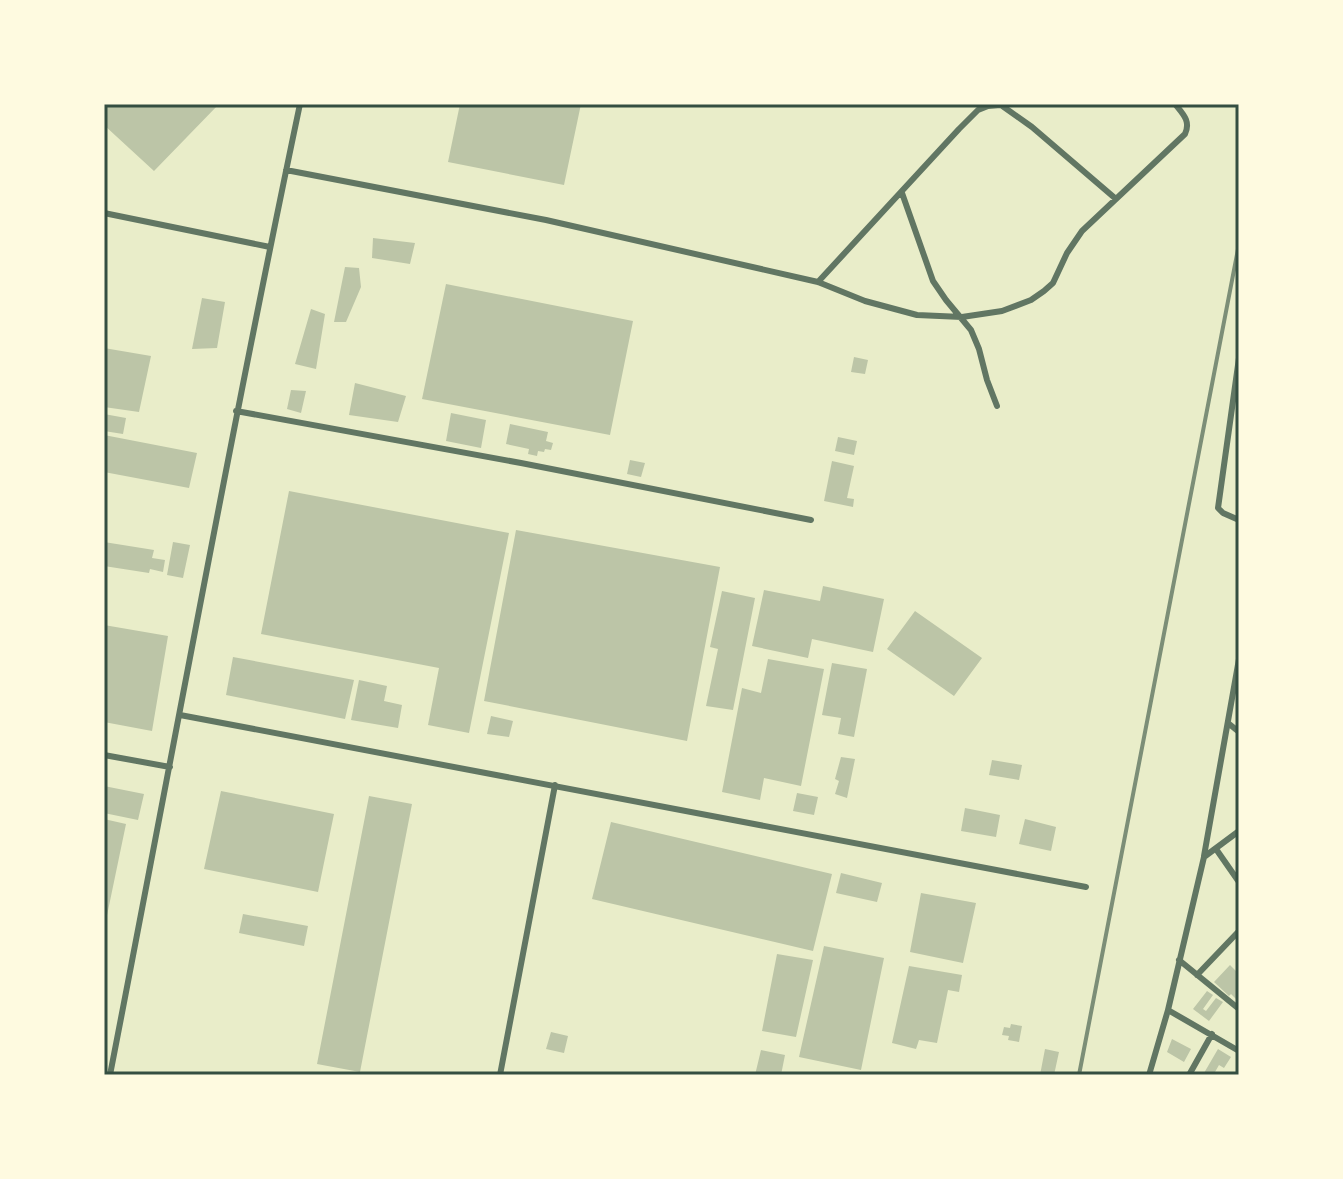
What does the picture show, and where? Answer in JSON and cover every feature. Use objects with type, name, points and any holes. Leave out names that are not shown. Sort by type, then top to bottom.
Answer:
[{"type":"street","points":[[110,1075],[236,411],[300,104]]},
{"type":"street","points":[[286,170],[546,220],[818,282],[865,301],[917,315],[962,317],[1002,311],[1031,300],[1053,283],[1082,231],[1185,134],[1188,121],[1175,104]]},
{"type":"street","points":[[818,282],[978,110],[988,106],[1001,105],[1032,127],[1116,199]]},
{"type":"street","points":[[902,193],[933,281],[971,330],[997,406]]},
{"type":"street","points":[[104,213],[270,247]]},
{"type":"street","points":[[1239,358],[1231,440],[1218,508],[1239,520]]},
{"type":"street","points":[[236,411],[811,520]]},
{"type":"street","points":[[1149,1075],[1168,1010],[1204,857],[1239,659]]},
{"type":"street","points":[[180,715],[1086,887]]},
{"type":"street","points":[[1228,723],[1239,732]]},
{"type":"street","points":[[104,755],[170,767]]},
{"type":"street","points":[[500,1075],[555,785]]},
{"type":"street","points":[[1204,857],[1239,831]]},
{"type":"street","points":[[1216,849],[1239,882]]},
{"type":"street","points":[[1197,975],[1239,931]]},
{"type":"street","points":[[1179,960],[1239,1009]]},
{"type":"street","points":[[1168,1010],[1239,1051]]},
{"type":"street","points":[[1189,1075],[1212,1034]]},
{"type":"building","points":[[104,104],[219,104],[154,171],[104,125]]},
{"type":"building","points":[[460,104],[581,104],[564,185],[448,162]]},
{"type":"building","points":[[373,238],[415,243],[410,264],[372,258]]},
{"type":"building","points":[[345,267],[359,268],[361,287],[346,322],[334,322]]},
{"type":"building","points":[[446,284],[633,321],[610,435],[422,399]]},
{"type":"building","points":[[202,298],[225,302],[217,348],[192,349]]},
{"type":"building","points":[[311,309],[325,314],[316,369],[295,364]]},
{"type":"building","points":[[104,348],[151,356],[139,412],[104,407]]},
{"type":"building","points":[[854,357],[868,360],[865,374],[851,372]]},
{"type":"building","points":[[355,383],[406,396],[398,422],[349,415]]},
{"type":"building","points":[[291,390],[306,391],[301,413],[287,409]]},
{"type":"building","points":[[451,413],[486,420],[481,448],[446,441]]},
{"type":"building","points":[[104,414],[126,418],[123,434],[104,431]]},
{"type":"building","points":[[510,424],[548,432],[546,441],[553,443],[551,450],[538,451],[537,456],[528,454],[529,449],[506,444]]},
{"type":"building","points":[[104,435],[197,453],[189,488],[104,472]]},
{"type":"building","points":[[838,437],[857,441],[854,455],[835,451]]},
{"type":"building","points":[[630,460],[645,463],[641,477],[627,474]]},
{"type":"building","points":[[832,461],[854,466],[847,498],[854,499],[853,507],[824,501]]},
{"type":"building","points":[[289,491],[509,533],[469,733],[428,725],[439,668],[261,634]]},
{"type":"building","points":[[516,530],[720,567],[687,741],[484,701]]},
{"type":"building","points":[[104,542],[154,550],[152,558],[165,560],[163,572],[150,569],[149,573],[104,566]]},
{"type":"building","points":[[173,542],[190,545],[183,578],[167,575]]},
{"type":"building","points":[[823,586],[884,599],[873,652],[812,639],[808,658],[752,646],[764,590],[820,601]]},
{"type":"building","points":[[722,591],[755,598],[733,710],[706,706],[718,649],[710,647]]},
{"type":"building","points":[[915,611],[982,658],[954,696],[887,649]]},
{"type":"building","points":[[104,625],[168,636],[152,731],[104,722]]},
{"type":"building","points":[[233,657],[354,680],[345,719],[226,695]]},
{"type":"building","points":[[768,659],[824,669],[801,786],[764,778],[760,800],[722,792],[742,688],[761,693]]},
{"type":"building","points":[[832,663],[867,669],[854,737],[838,734],[841,718],[822,715]]},
{"type":"building","points":[[359,680],[387,686],[384,701],[402,705],[398,728],[351,720]]},
{"type":"building","points":[[491,716],[513,721],[509,737],[487,734]]},
{"type":"building","points":[[841,757],[855,759],[847,798],[835,794],[839,781],[835,779]]},
{"type":"building","points":[[992,760],[1022,765],[1019,780],[989,775]]},
{"type":"building","points":[[104,786],[144,794],[138,820],[104,813]]},
{"type":"building","points":[[221,791],[334,814],[318,892],[204,869]]},
{"type":"building","points":[[797,793],[818,797],[814,815],[793,811]]},
{"type":"building","points":[[369,796],[412,804],[360,1072],[317,1064]]},
{"type":"building","points":[[965,808],[1000,815],[996,837],[961,831]]},
{"type":"building","points":[[104,819],[126,824],[105,925],[104,925]]},
{"type":"building","points":[[1025,819],[1056,827],[1051,851],[1019,844]]},
{"type":"building","points":[[611,822],[832,874],[813,951],[592,899]]},
{"type":"building","points":[[841,873],[882,883],[877,902],[836,893]]},
{"type":"building","points":[[921,893],[976,903],[963,963],[910,952]]},
{"type":"building","points":[[243,914],[308,926],[304,946],[239,933]]},
{"type":"building","points":[[824,946],[884,958],[861,1070],[799,1057]]},
{"type":"building","points":[[777,954],[813,960],[796,1037],[762,1031]]},
{"type":"building","points":[[1230,965],[1239,974],[1239,1002],[1214,982]]},
{"type":"building","points":[[909,966],[962,975],[959,992],[948,990],[937,1043],[919,1040],[916,1049],[892,1043]]},
{"type":"building","points":[[1207,991],[1213,995],[1203,1009],[1206,1011],[1216,998],[1223,1002],[1209,1021],[1193,1009]]},
{"type":"building","points":[[1011,1024],[1022,1026],[1019,1042],[1002,1035],[1004,1027],[1010,1028]]},
{"type":"building","points":[[551,1032],[568,1036],[564,1053],[546,1049]]},
{"type":"building","points":[[1172,1039],[1191,1049],[1184,1062],[1167,1052]]},
{"type":"building","points":[[1045,1049],[1059,1052],[1054,1075],[1040,1075]]},
{"type":"building","points":[[1218,1049],[1231,1057],[1224,1068],[1219,1065],[1215,1072],[1220,1075],[1207,1075],[1204,1073]]},
{"type":"building","points":[[761,1050],[785,1055],[781,1075],[755,1075]]},
{"type":"railway","points":[[1079,1075],[1239,244]]}]
